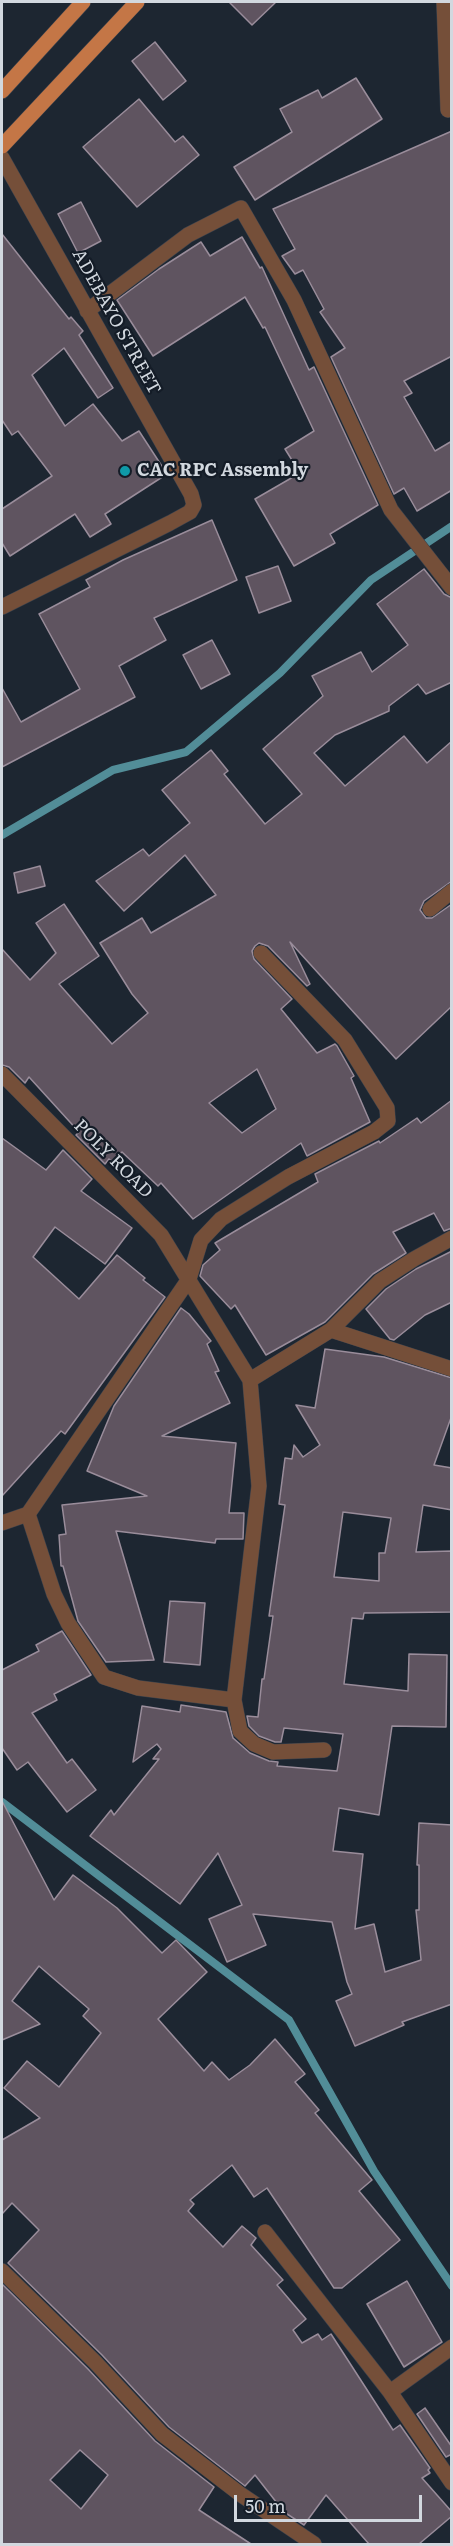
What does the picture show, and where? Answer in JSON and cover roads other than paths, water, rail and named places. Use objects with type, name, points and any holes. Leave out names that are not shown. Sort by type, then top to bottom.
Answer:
[{"type":"main road","points":[[2,91],[83,2]]},
{"type":"main road","points":[[2,146],[137,2]]},
{"type":"street","points":[[444,2],[448,110]]},
{"type":"street","name":"ADEBAYO STREET","points":[[2,158],[190,494],[194,505],[190,512],[170,523],[2,607]]},
{"type":"street","points":[[87,311],[188,236],[241,208],[294,300],[391,510],[452,588]]},
{"type":"street","points":[[430,909],[452,891]]},
{"type":"street","points":[[2,1523],[28,1514],[189,1279],[201,1240],[221,1219],[288,1177],[374,1132],[388,1120],[387,1108],[345,1040],[261,953]]},
{"type":"street","name":"POLY ROAD","points":[[2,1074],[161,1235],[250,1380]]},
{"type":"street","points":[[324,1750],[273,1752],[254,1744],[240,1731],[234,1700],[259,1486],[250,1380],[331,1330],[380,1281],[452,1238]]},
{"type":"street","points":[[331,1330],[452,1369]]},
{"type":"street","points":[[28,1514],[54,1594],[68,1623],[104,1677],[138,1688],[234,1700]]},
{"type":"street","points":[[265,2232],[390,2392],[452,2482]]},
{"type":"street","points":[[2,2271],[95,2362],[162,2434],[240,2494],[314,2544]]},
{"type":"street","points":[[390,2392],[452,2347]]},
{"type":"waterway","points":[[2,835],[113,770],[186,752],[280,673],[371,580],[452,526]]},
{"type":"waterway","points":[[2,1802],[289,2020],[374,2171],[452,2286]]},
{"type":"place","name":"CAC RPC Assembly","points":[[125,471]]}]
